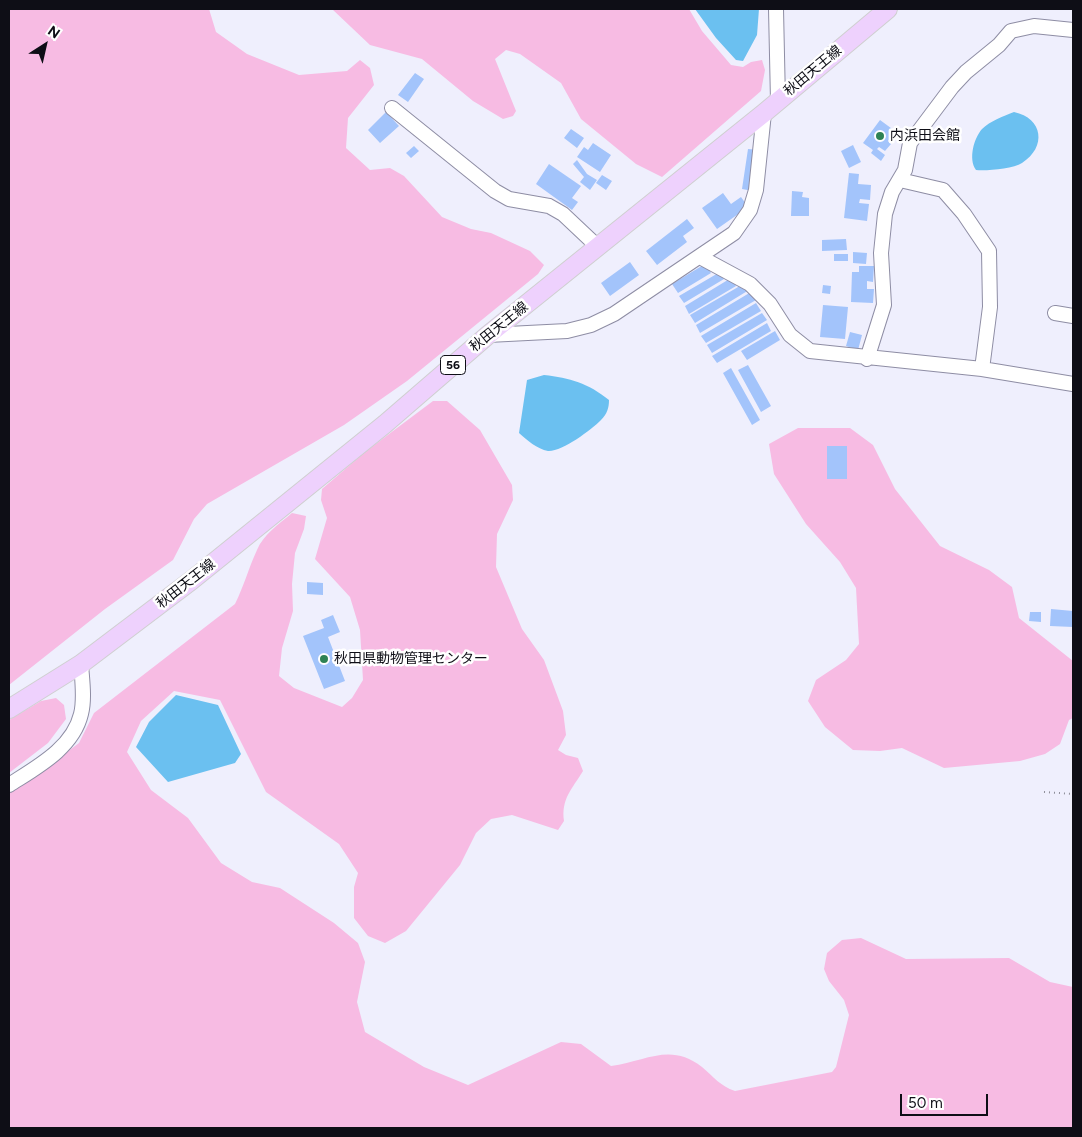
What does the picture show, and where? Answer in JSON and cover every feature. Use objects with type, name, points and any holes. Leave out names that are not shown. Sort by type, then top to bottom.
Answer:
[{"type":"main road","name":"秋田天王線","points":[[9,710],[81,664],[192,580],[385,424],[488,335],[764,113],[888,9]]},
{"type":"street","points":[[776,9],[778,101]]},
{"type":"street","points":[[868,359],[884,305],[882,240],[885,214],[892,192],[905,170],[910,143],[952,87],[966,72],[999,45],[1010,31],[1034,26],[1073,30]]},
{"type":"street","points":[[392,108],[494,190],[508,199],[549,206],[563,214],[598,246]]},
{"type":"street","points":[[488,335],[567,331],[591,325],[614,314],[734,233],[750,210],[756,190],[764,113]]},
{"type":"street","points":[[900,180],[942,190],[964,214],[989,251],[990,307],[982,369]]},
{"type":"street","points":[[700,257],[750,284],[770,304],[790,336],[810,351],[868,359],[982,369],[1073,384]]},
{"type":"street","points":[[1055,313],[1073,316]]},
{"type":"street","points":[[9,785],[60,749],[76,729],[82,712],[81,664]]},
{"type":"path","points":[[1044,792],[1073,794]]},
{"type":"shaded area","points":[[9,9],[209,9],[216,32],[247,54],[299,75],[347,71],[360,60],[370,68],[374,85],[348,118],[346,148],[370,170],[390,168],[404,176],[442,217],[471,229],[491,233],[530,251],[544,265],[538,274],[407,381],[344,425],[207,504],[194,519],[173,560],[105,609],[9,685]]},
{"type":"shaded area","points":[[332,9],[689,9],[702,31],[731,65],[743,67],[751,62],[762,60],[765,70],[761,91],[662,177],[636,164],[581,119],[561,83],[520,54],[506,50],[495,59],[516,111],[513,116],[503,119],[473,101],[422,59],[370,45]]},
{"type":"shaded area","points":[[433,401],[447,401],[480,430],[512,485],[513,500],[497,534],[496,567],[522,629],[544,660],[563,711],[566,735],[558,750],[566,755],[578,758],[583,771],[566,800],[564,821],[558,830],[512,815],[491,819],[476,833],[460,865],[406,931],[385,943],[368,936],[354,918],[354,887],[358,873],[339,844],[266,792],[220,700],[174,691],[141,721],[127,752],[151,790],[188,818],[221,863],[252,882],[280,888],[334,923],[358,943],[365,962],[357,1002],[365,1032],[424,1067],[468,1085],[561,1042],[581,1044],[611,1066],[658,1055],[680,1056],[702,1067],[721,1084],[735,1091],[832,1072],[836,1067],[849,1015],[844,1000],[829,981],[824,969],[827,953],[842,940],[861,938],[906,959],[1009,958],[1050,982],[1073,987],[1073,1128],[9,1128],[9,790],[55,761],[79,743],[94,713],[235,604],[254,556],[263,539],[292,513],[306,516],[304,529],[295,553],[292,584],[293,611],[282,648],[279,676],[294,688],[342,707],[352,698],[363,680],[360,630],[350,597],[315,559],[327,518],[321,500],[322,489],[365,452]]},
{"type":"shaded area","points":[[798,428],[850,428],[873,445],[895,489],[940,546],[989,570],[1012,587],[1019,618],[1073,661],[1073,718],[1069,720],[1060,744],[1045,754],[1020,761],[944,768],[902,748],[880,751],[853,750],[825,727],[808,701],[816,680],[846,660],[859,644],[856,588],[840,562],[806,524],[774,474],[769,444]]},
{"type":"shaded area","points":[[56,698],[64,705],[66,719],[48,743],[9,773],[9,720],[41,701]]},
{"type":"water","points":[[695,9],[759,9],[757,35],[743,61],[736,60],[716,38]]},
{"type":"water","points":[[1014,112],[1024,115],[1036,127],[1038,141],[1035,149],[1030,156],[1018,165],[999,169],[976,170],[972,155],[974,143],[979,133],[997,119]]},
{"type":"water","points":[[544,375],[578,382],[594,389],[609,400],[606,413],[596,424],[561,448],[548,451],[536,446],[519,433],[527,380]]},
{"type":"water","points":[[176,695],[218,705],[241,754],[235,763],[168,782],[136,747],[149,722]]},
{"type":"building","points":[[415,73],[424,79],[408,102],[398,95]]},
{"type":"building","points":[[386,112],[399,126],[380,143],[368,130]]},
{"type":"building","name":"内浜田会館","points":[[880,120],[895,131],[888,141],[891,144],[885,151],[879,147],[877,149],[885,155],[881,161],[871,153],[873,150],[863,143]]},
{"type":"building","points":[[571,129],[584,138],[577,148],[564,138]]},
{"type":"building","points":[[593,143],[611,155],[600,172],[577,157],[584,147],[588,150]]},
{"type":"building","points":[[853,145],[861,162],[849,168],[841,151]]},
{"type":"building","points":[[414,146],[419,151],[411,158],[406,153]]},
{"type":"building","points":[[748,149],[759,150],[753,191],[742,189]]},
{"type":"building","points":[[577,160],[587,174],[597,180],[590,190],[580,182],[584,177],[573,164]]},
{"type":"building","points":[[549,164],[581,186],[572,198],[578,202],[572,210],[536,184]]},
{"type":"building","points":[[849,173],[859,174],[858,184],[871,185],[870,200],[860,199],[859,203],[869,204],[867,221],[844,218]]},
{"type":"building","points":[[602,175],[612,181],[606,190],[596,183]]},
{"type":"building","points":[[792,191],[803,192],[802,197],[809,198],[809,216],[791,216]]},
{"type":"building","points":[[723,193],[731,204],[741,197],[746,204],[744,210],[717,229],[702,208]]},
{"type":"building","points":[[687,219],[694,228],[683,236],[687,242],[657,265],[646,251]]},
{"type":"building","points":[[846,239],[847,250],[822,251],[822,240]]},
{"type":"building","points":[[853,252],[867,253],[866,264],[853,263]]},
{"type":"building","points":[[834,254],[848,254],[848,261],[834,261]]},
{"type":"building","points":[[630,262],[639,275],[610,296],[601,283]]},
{"type":"building","points":[[705,264],[711,273],[678,293],[672,284]]},
{"type":"building","points":[[859,266],[874,266],[873,282],[867,281],[867,289],[874,289],[873,303],[851,302],[852,272],[859,272]]},
{"type":"building","points":[[720,272],[724,279],[684,303],[679,296]]},
{"type":"building","points":[[731,278],[736,286],[689,314],[685,306]]},
{"type":"building","points":[[745,283],[749,290],[695,323],[690,315]]},
{"type":"building","points":[[823,285],[831,286],[830,294],[822,293]]},
{"type":"building","points":[[751,292],[756,300],[700,333],[696,325]]},
{"type":"building","points":[[756,303],[761,311],[706,343],[701,336]]},
{"type":"building","points":[[823,305],[848,307],[845,339],[820,337]]},
{"type":"building","points":[[762,313],[767,320],[712,353],[707,345]]},
{"type":"building","points":[[767,323],[771,331],[717,363],[712,356]]},
{"type":"building","points":[[775,331],[780,340],[747,360],[741,351]]},
{"type":"building","points":[[850,332],[862,335],[858,350],[846,346]]},
{"type":"building","points":[[748,365],[771,406],[761,412],[738,370]]},
{"type":"building","points":[[731,368],[760,420],[752,425],[723,373]]},
{"type":"building","points":[[827,446],[847,446],[847,479],[827,479]]},
{"type":"building","points":[[307,582],[323,583],[323,595],[307,594]]},
{"type":"building","points":[[1051,609],[1073,611],[1073,627],[1050,626]]},
{"type":"building","points":[[1030,612],[1041,612],[1041,622],[1029,621]]},
{"type":"building","name":"秋田県動物管理センター","points":[[333,615],[340,632],[328,637],[345,681],[324,689],[303,636],[324,628],[321,620]]},
{"type":"place","name":"内浜田会館","points":[[880,136]]},
{"type":"place","name":"秋田県動物管理センター","points":[[324,659]]}]
